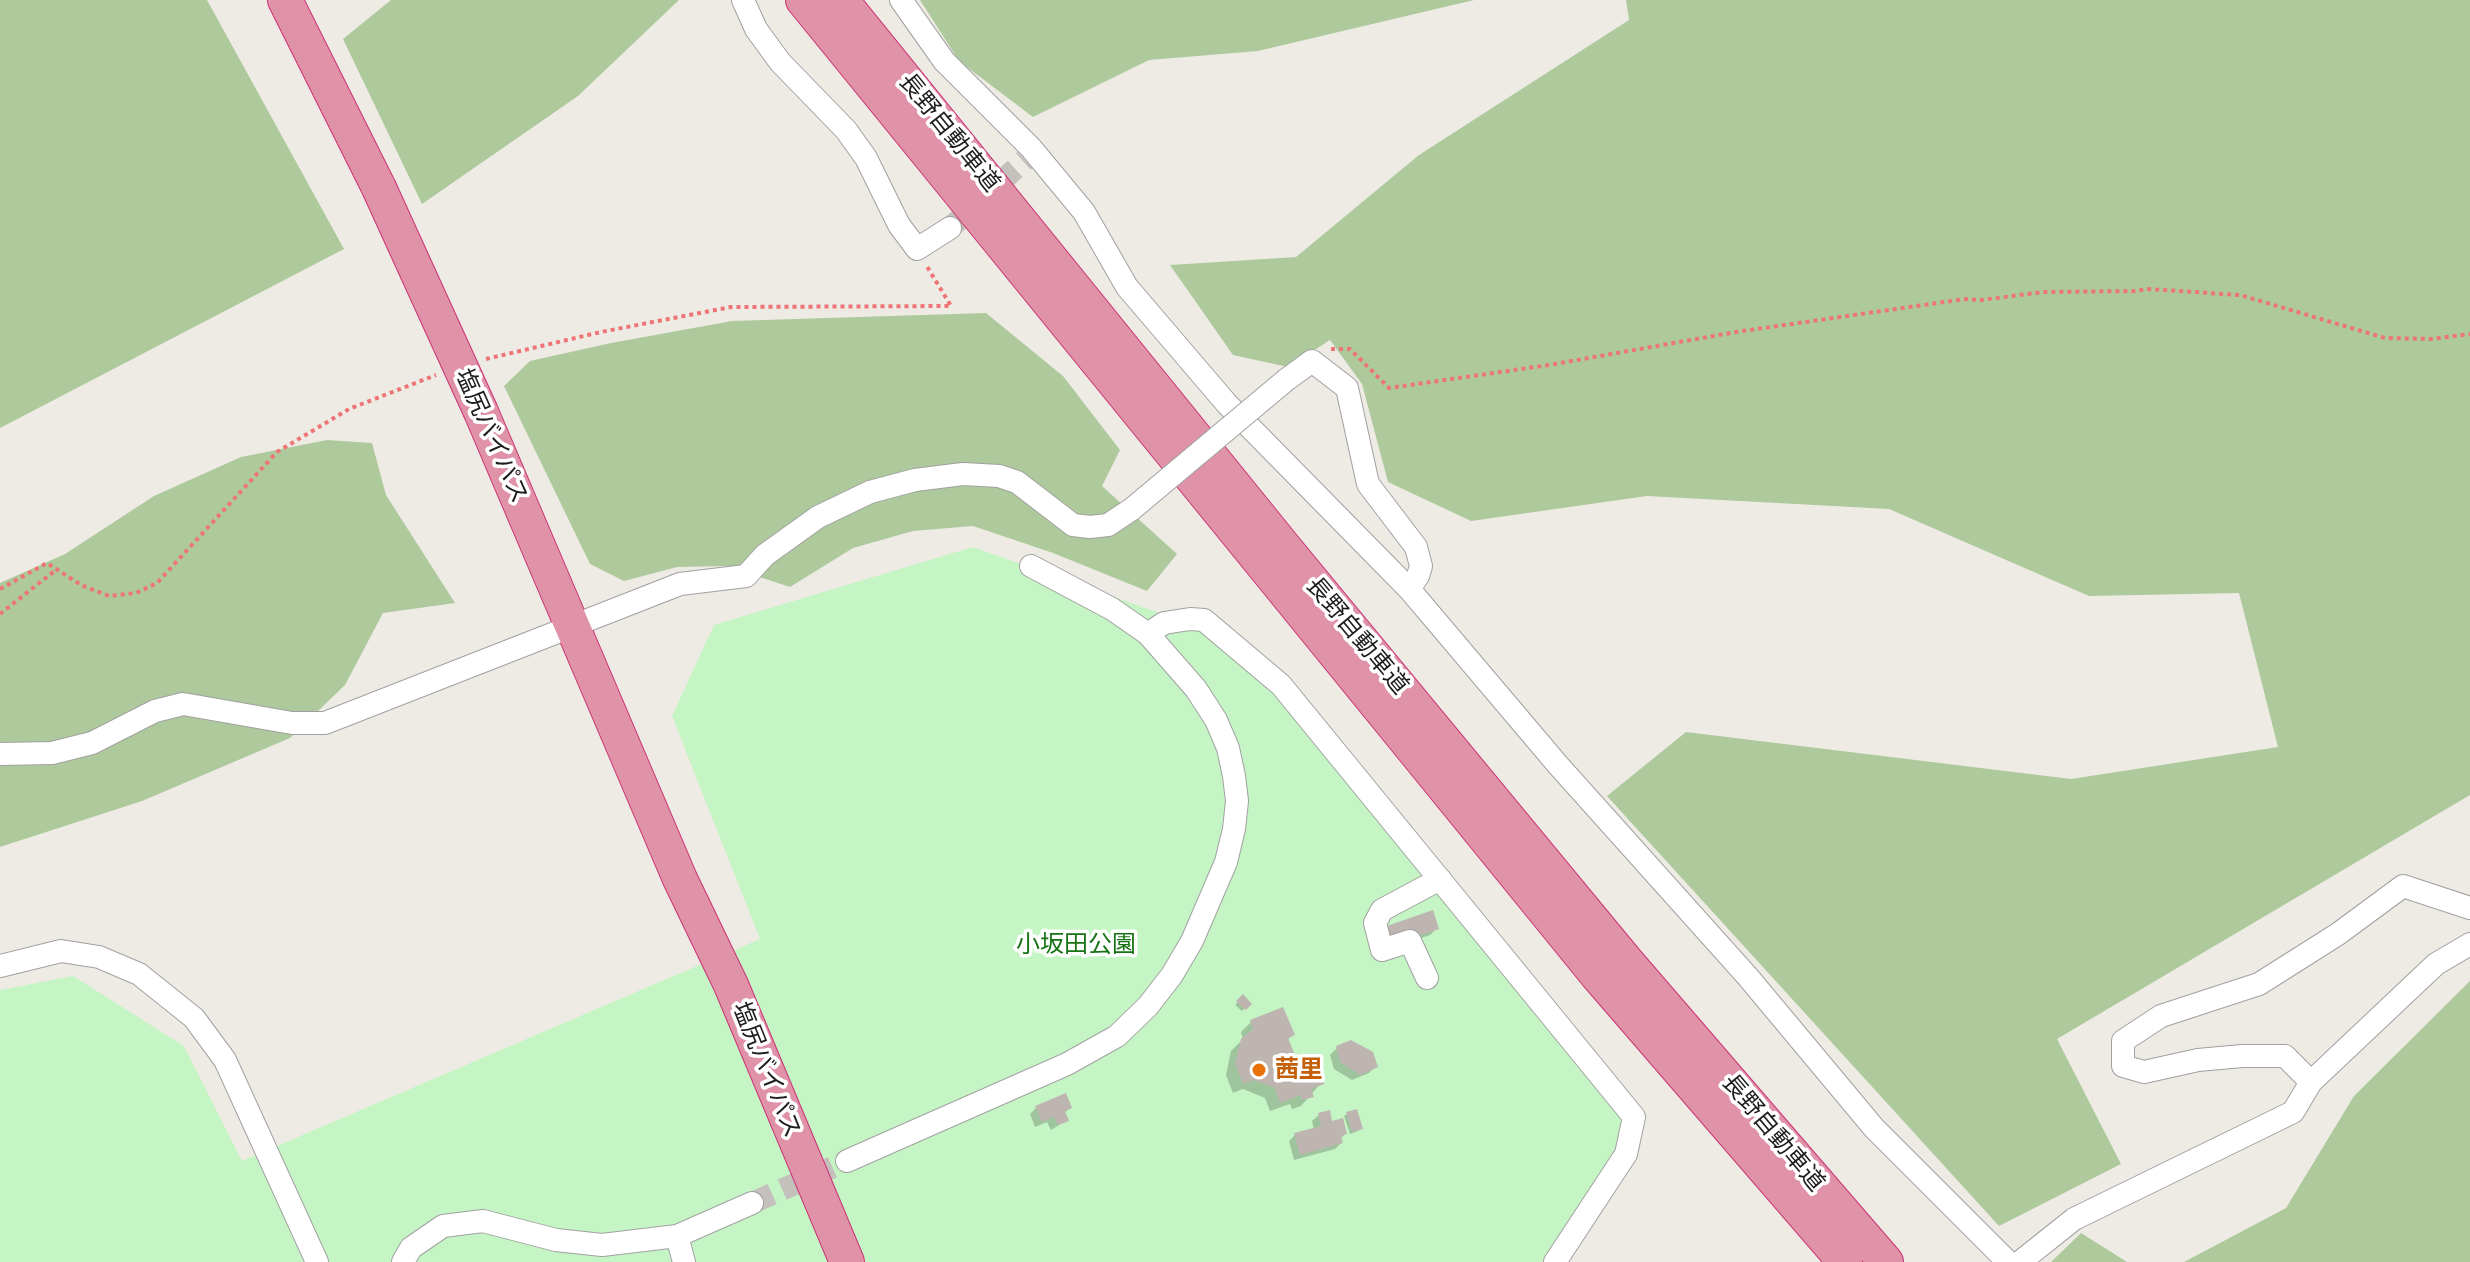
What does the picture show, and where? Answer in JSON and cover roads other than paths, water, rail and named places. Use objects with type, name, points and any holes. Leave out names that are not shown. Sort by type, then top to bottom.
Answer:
[{"type":"highway","name":"塩尻バイパス","points":[[285,0],[379,188],[481,412],[680,879],[731,985],[847,1262]]},
{"type":"highway","name":"長野自動車道","points":[[803,0],[1597,975],[1845,1262]]},
{"type":"highway","name":"長野自動車道","points":[[841,0],[1264,523],[1596,925],[1836,1208],[1886,1262]]},
{"type":"highway","name":"塩尻バイパス","points":[[680,879],[705,972],[830,1262]]},
{"type":"street","points":[[743,0],[756,29],[780,62],[846,130],[866,158],[899,225],[917,249],[950,228]]},
{"type":"street","points":[[901,0],[944,61],[1084,212],[1127,287],[1217,392],[1409,589],[1558,765],[1748,977],[1874,1128],[2008,1262]]},
{"type":"street","points":[[0,754],[52,753],[92,743],[155,711],[183,704],[292,723],[325,723],[680,584],[746,576],[765,555],[818,517],[870,492],[915,480],[963,474],[999,476],[1017,482],[1073,525],[1108,525],[1132,509],[1312,361],[1347,388],[1368,484],[1416,547],[1421,566],[1409,589]]},
{"type":"street","points":[[847,1161],[1067,1064],[1117,1036],[1148,1006],[1172,975],[1192,941],[1226,862],[1237,801],[1234,776],[1228,748],[1216,720],[1196,689],[1148,634],[1112,609],[1031,566]]},
{"type":"street","points":[[1148,634],[1164,623],[1204,620],[1281,685],[1634,1117],[1626,1154],[1555,1262]]},
{"type":"street","points":[[1427,978],[1410,941],[1382,950],[1375,923],[1382,910],[1440,879]]},
{"type":"street","points":[[2311,1082],[2285,1056],[2198,1060],[2144,1072],[2123,1066],[2123,1041],[2161,1016],[2259,984],[2338,934],[2403,886],[2470,908]]},
{"type":"street","points":[[2020,1262],[2074,1219],[2293,1112],[2311,1082],[2436,964],[2470,944]]},
{"type":"street","points":[[0,966],[61,951],[99,957],[139,974],[194,1018],[225,1060],[317,1262]]},
{"type":"street","points":[[403,1262],[411,1248],[443,1226],[483,1221],[556,1240],[602,1245],[677,1236],[752,1203]]},
{"type":"street","points":[[677,1236],[684,1262]]},
{"type":"tunnel","points":[[950,228],[1025,160]]},
{"type":"tunnel","points":[[752,1203],[847,1161]]},
{"type":"place","name":"茜里","points":[[1259,1070]]},
{"type":"park label","name":"小坂田公園","points":[[1076,945]]}]
